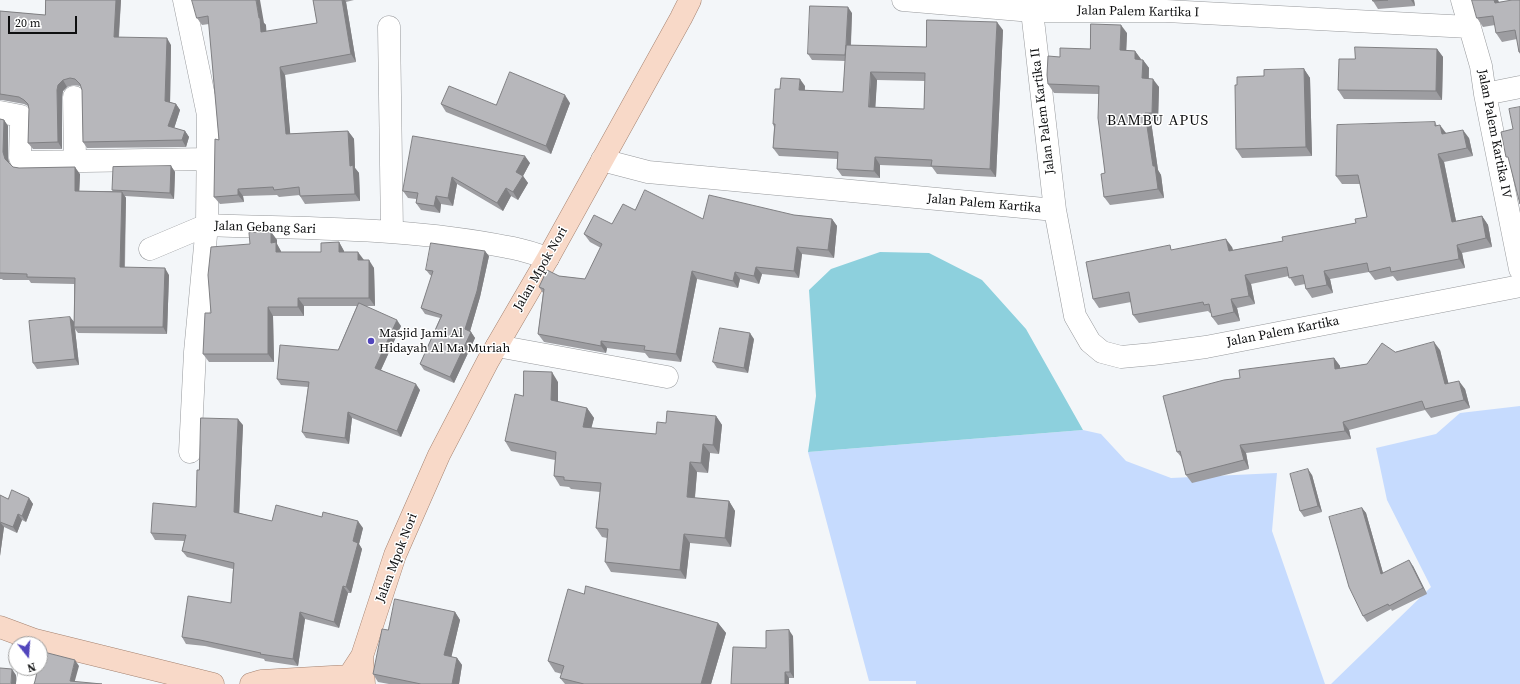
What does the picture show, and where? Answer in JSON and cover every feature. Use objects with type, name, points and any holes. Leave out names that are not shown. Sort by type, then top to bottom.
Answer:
[{"type":"main road","name":"Jalan Mpok Nori","points":[[353,681],[395,555],[439,455],[488,361],[548,258],[690,0]]},
{"type":"main road","points":[[0,627],[20,636]]},
{"type":"main road","points":[[48,645],[213,684]]},
{"type":"main road","points":[[251,684],[261,681],[353,681]]},
{"type":"street","name":"Jalan Gebang Sari","points":[[184,0],[208,115],[206,225],[392,232],[461,239],[508,247],[548,258]]},
{"type":"street","name":"Jalan Palem Kartika I","points":[[903,0],[1032,11],[1166,5],[1469,27]]},
{"type":"street","name":"Jalan Palem Kartika IV","points":[[1462,0],[1481,66],[1485,94],[1520,270]]},
{"type":"street","name":"Jalan Palem Kartika II","points":[[1032,11],[1055,210]]},
{"type":"street","points":[[389,27],[392,232]]},
{"type":"street","points":[[1485,94],[1520,87]]},
{"type":"street","points":[[74,98],[75,161]]},
{"type":"street","points":[[0,112],[21,116],[20,158],[22,161],[208,159]]},
{"type":"street","name":"Jalan Palem Kartika","points":[[602,160],[648,172],[1055,210],[1075,316],[1090,342],[1102,352],[1121,357],[1206,347],[1520,286]]},
{"type":"street","points":[[150,249],[206,225],[195,352],[190,452]]},
{"type":"street","points":[[497,346],[667,377]]},
{"type":"shaded area","points":[[880,252],[929,253],[982,280],[1026,329],[1083,430],[808,452],[816,396],[809,290],[831,269]]},
{"type":"shaded area","points":[[1520,406],[1520,684],[1331,684],[1431,587],[1387,500],[1376,448],[1436,434],[1460,413]]},
{"type":"shaded area","points":[[1083,430],[1101,434],[1126,461],[1171,478],[1277,473],[1272,531],[1325,684],[916,684],[916,681],[869,681],[808,452]]},
{"type":"building","points":[[46,0],[116,0],[114,37],[167,38],[165,101],[176,104],[168,126],[185,131],[182,140],[83,142],[82,90],[80,84],[75,79],[70,78],[63,80],[58,85],[57,90],[58,142],[28,143],[28,104],[19,97],[0,94],[0,11],[45,15]]},
{"type":"building","points":[[192,0],[256,0],[261,32],[317,23],[313,0],[342,0],[351,54],[280,67],[286,134],[348,131],[350,166],[353,165],[355,194],[300,196],[299,187],[274,190],[273,187],[238,189],[238,195],[214,197],[215,139],[219,140],[208,16],[197,18]]},
{"type":"building","points":[[1472,0],[1494,0],[1495,3],[1520,0],[1520,52],[1515,30],[1496,33],[1493,16],[1477,18]]},
{"type":"building","points":[[810,6],[848,7],[845,55],[808,54]]},
{"type":"building","points":[[927,20],[997,22],[990,169],[931,166],[932,160],[875,157],[874,171],[837,169],[838,152],[773,148],[775,89],[780,89],[781,78],[800,79],[799,90],[843,92],[846,45],[926,47]],"holes":[[[871,72],[925,73],[924,109],[869,107]]]},
{"type":"building","points":[[1091,24],[1121,25],[1120,50],[1135,51],[1135,59],[1143,60],[1142,78],[1153,79],[1152,113],[1145,113],[1158,189],[1104,197],[1101,174],[1105,173],[1098,118],[1099,86],[1048,84],[1048,56],[1060,57],[1060,48],[1090,49]]},
{"type":"building","points":[[1355,47],[1437,49],[1436,91],[1338,90],[1339,59],[1355,59]]},
{"type":"building","points":[[1304,69],[1306,147],[1236,149],[1235,85],[1237,85],[1237,77],[1264,76],[1264,70]]},
{"type":"building","points":[[510,72],[565,95],[546,146],[441,104],[449,86],[496,105]]},
{"type":"building","points":[[1520,107],[1520,204],[1508,157],[1506,157],[1501,132],[1513,129],[1509,109]]},
{"type":"building","points":[[0,119],[4,120],[3,152],[5,159],[13,167],[75,167],[75,191],[122,192],[120,267],[165,268],[163,327],[74,327],[75,278],[27,277],[27,274],[0,273]]},
{"type":"building","points":[[1435,122],[1435,126],[1440,125],[1442,134],[1463,130],[1467,148],[1438,154],[1452,222],[1482,216],[1486,238],[1457,245],[1459,259],[1391,272],[1390,267],[1369,272],[1367,263],[1324,271],[1327,285],[1306,289],[1303,275],[1289,278],[1287,267],[1245,275],[1249,296],[1231,299],[1234,312],[1212,317],[1209,304],[1204,305],[1203,302],[1133,315],[1129,292],[1093,299],[1086,262],[1170,245],[1171,250],[1226,239],[1229,251],[1283,241],[1282,237],[1356,223],[1355,219],[1367,217],[1358,175],[1336,176],[1337,125]]},
{"type":"building","points":[[413,136],[525,156],[516,172],[523,176],[513,192],[506,188],[497,203],[452,177],[448,198],[436,196],[434,206],[416,203],[418,193],[403,191]]},
{"type":"building","points":[[171,166],[170,193],[112,190],[113,167]]},
{"type":"building","points":[[645,190],[703,219],[709,195],[794,215],[832,219],[828,250],[797,247],[794,271],[756,267],[754,276],[735,272],[733,281],[692,271],[676,354],[644,350],[645,346],[601,341],[601,346],[538,334],[544,289],[539,287],[547,270],[559,276],[585,279],[602,244],[584,234],[594,215],[612,224],[623,204],[635,210]]},
{"type":"building","points":[[271,232],[271,243],[276,242],[276,252],[321,252],[321,243],[339,242],[339,252],[358,252],[358,260],[369,260],[369,298],[298,298],[298,307],[268,307],[268,354],[203,354],[205,313],[211,313],[208,275],[211,247],[250,244],[249,233]]},
{"type":"building","points":[[431,243],[485,251],[477,291],[465,329],[471,332],[450,377],[420,364],[442,315],[421,308],[433,271],[426,270]]},
{"type":"building","points":[[359,303],[397,320],[375,368],[416,384],[397,431],[348,412],[345,438],[302,432],[309,382],[277,379],[280,345],[338,350]]},
{"type":"building","points":[[70,317],[75,359],[33,363],[29,321]]},
{"type":"building","points":[[720,328],[750,333],[744,368],[713,362]]},
{"type":"building","points":[[1434,342],[1445,384],[1459,381],[1464,400],[1425,409],[1422,401],[1343,422],[1345,431],[1240,445],[1244,460],[1186,475],[1180,451],[1177,452],[1163,396],[1224,380],[1240,378],[1239,370],[1334,358],[1335,369],[1367,364],[1382,343],[1395,352]]},
{"type":"building","points":[[524,371],[552,372],[551,400],[587,408],[583,427],[656,434],[657,422],[666,423],[667,411],[716,416],[713,445],[703,444],[701,463],[690,462],[687,497],[729,501],[725,538],[684,534],[680,570],[605,562],[608,529],[596,528],[601,483],[564,480],[564,477],[554,476],[556,452],[505,441],[515,394],[523,396]]},
{"type":"building","points":[[201,418],[238,419],[234,512],[272,521],[276,505],[322,517],[323,512],[358,521],[353,541],[358,543],[346,587],[343,586],[334,622],[300,612],[293,659],[260,654],[261,653],[182,637],[188,596],[231,603],[234,563],[182,551],[186,535],[151,533],[153,503],[196,507]]},
{"type":"building","points":[[1308,469],[1318,506],[1300,511],[1290,474]]},
{"type":"building","points":[[12,490],[29,498],[22,516],[18,514],[13,527],[0,522],[0,495],[8,499]]},
{"type":"building","points":[[1362,508],[1381,574],[1409,560],[1423,588],[1389,606],[1388,604],[1363,616],[1349,587],[1329,517]]},
{"type":"building","points":[[586,586],[718,623],[701,684],[584,684],[560,678],[564,666],[548,661],[568,589],[584,594]]},
{"type":"building","points":[[395,599],[455,612],[444,655],[457,658],[452,684],[421,684],[373,674],[382,629],[388,630]]},
{"type":"building","points":[[789,630],[790,672],[785,672],[785,684],[731,684],[733,647],[766,648],[766,631]]},
{"type":"building","points":[[48,653],[75,660],[70,681],[102,684],[34,684],[36,676],[48,676]]},
{"type":"building","points":[[0,668],[8,669],[8,676],[12,676],[12,684],[0,684]]},
{"type":"place","name":"Masjid Jami Al Hidayah Al Ma Muriah","points":[[371,341]]},
{"type":"district","name":"BAMBU APUS","points":[[1158,121]]}]
